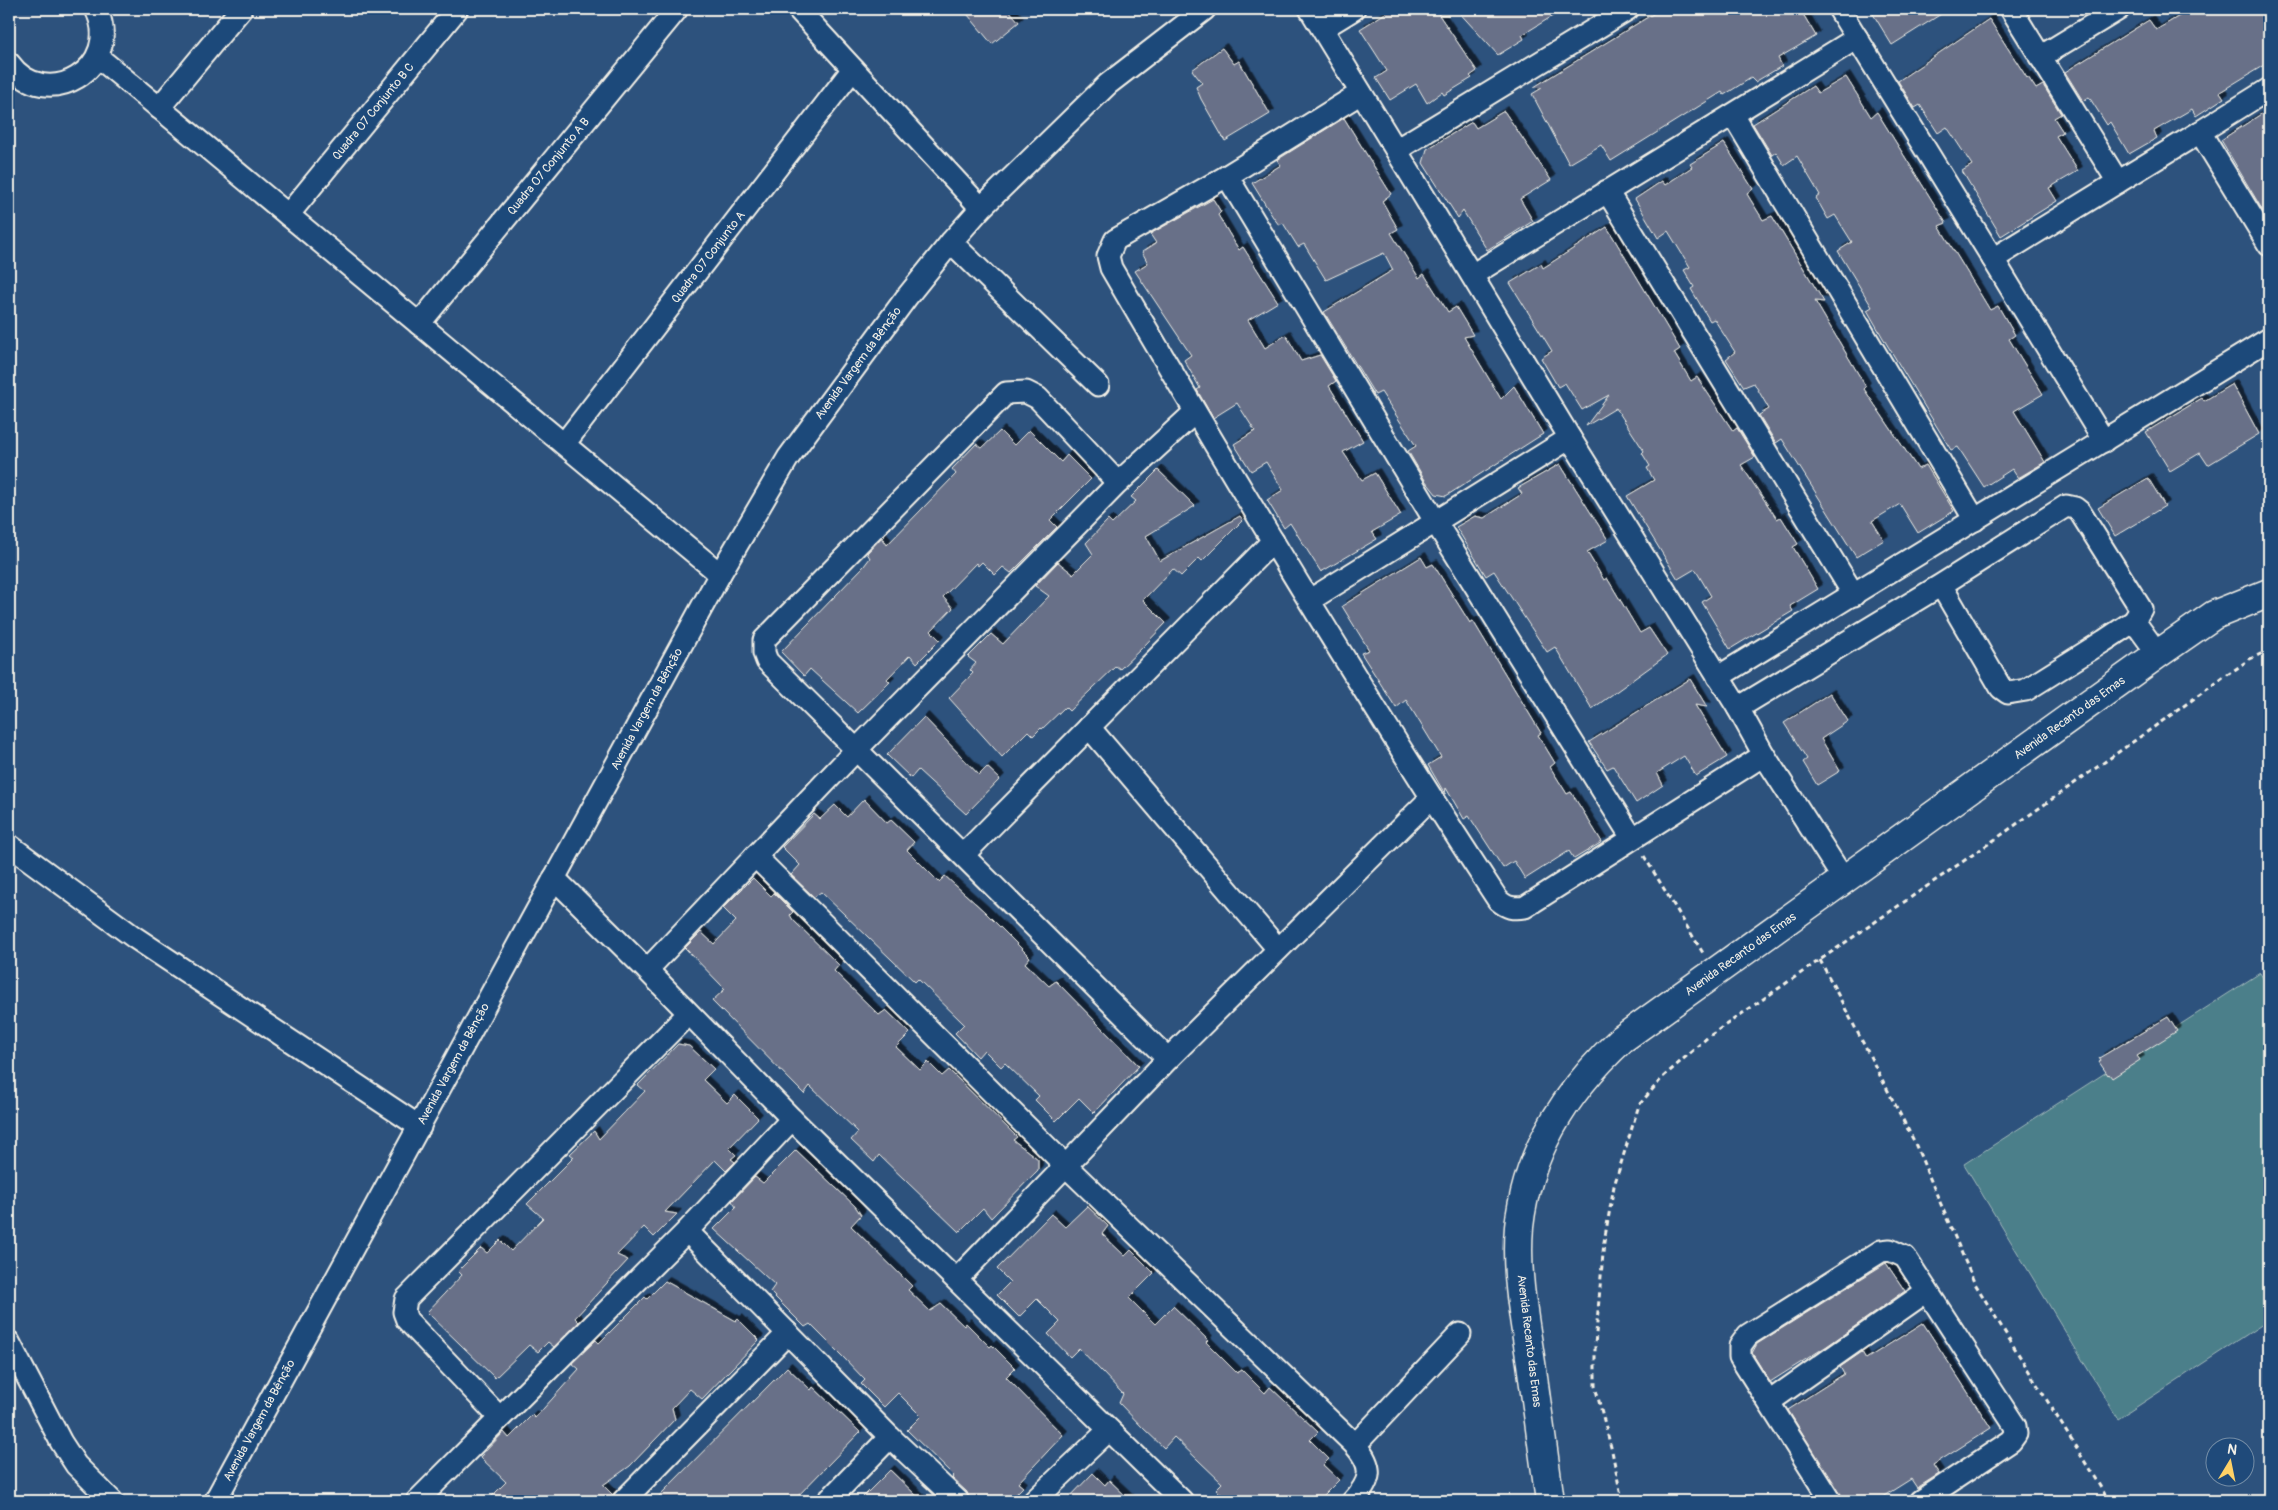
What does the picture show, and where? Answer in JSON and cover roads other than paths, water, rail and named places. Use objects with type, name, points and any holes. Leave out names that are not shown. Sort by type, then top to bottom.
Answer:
[{"type":"main road","name":"Avenida Recanto das Emas","points":[[1550,1501],[1522,1300],[1519,1228],[1526,1191],[1536,1160],[1550,1128],[1573,1093],[1597,1063],[1622,1039],[2158,654],[2214,616],[2269,593]]},
{"type":"street","points":[[9,64],[28,80],[44,85],[61,84],[77,78],[90,68],[98,57],[103,36],[101,19],[96,9]]},
{"type":"street","points":[[159,108],[241,9]]},
{"type":"street","name":"Quadra 07 Conjunto B C","points":[[288,215],[457,9]]},
{"type":"street","name":"Quadra 07 Conjunto A B","points":[[419,324],[677,9]]},
{"type":"street","points":[[798,9],[981,208]]},
{"type":"street","name":"Avenida Vargem da Bênção","points":[[215,1501],[720,574],[788,458],[906,298],[981,208],[1108,84],[1205,9]]},
{"type":"street","points":[[1310,9],[1570,438],[1738,708],[1764,756],[1844,880]]},
{"type":"street","points":[[1323,28],[1354,9]]},
{"type":"street","points":[[1396,150],[1628,9]]},
{"type":"street","points":[[1839,9],[2104,441]]},
{"type":"street","points":[[2011,9],[2118,182]]},
{"type":"street","points":[[2040,57],[2119,9]]},
{"type":"street","points":[[1472,275],[1857,38]]},
{"type":"street","points":[[98,57],[720,574]]},
{"type":"street","name":"Quadra 07 Conjunto A","points":[[564,444],[853,69]]},
{"type":"street","points":[[1993,259],[2269,89]]},
{"type":"street","points":[[1361,93],[1227,176],[1115,240],[1108,256],[1111,268],[1273,541],[1431,798],[1498,900],[1505,907],[1515,909],[1525,907],[1764,756]]},
{"type":"street","points":[[1733,116],[1975,520]]},
{"type":"street","points":[[2200,132],[2269,244]]},
{"type":"street","points":[[1227,176],[1435,521],[1632,838]]},
{"type":"street","points":[[1607,192],[1854,594]]},
{"type":"street","points":[[951,242],[1098,385]]},
{"type":"street","points":[[1718,677],[2269,339]]},
{"type":"street","points":[[1118,483],[1044,403],[1026,392],[1006,393],[764,640],[764,653],[768,661],[856,750],[964,854],[1168,1059]]},
{"type":"street","points":[[647,970],[856,750],[1118,483],[1195,412]]},
{"type":"street","points":[[1310,600],[1570,438]]},
{"type":"street","points":[[1738,708],[1942,585],[2066,506],[2080,512],[2140,605],[2140,613],[2134,622],[2026,690],[2008,693],[2000,688],[1942,585]]},
{"type":"street","points":[[964,854],[1273,541]]},
{"type":"street","points":[[2134,622],[2158,654]]},
{"type":"street","points":[[1089,727],[1278,948]]},
{"type":"street","points":[[956,1279],[1168,1059],[1431,798]]},
{"type":"street","points":[[9,845],[134,937],[420,1127]]},
{"type":"street","points":[[755,856],[1066,1166],[1355,1445],[1367,1459],[1369,1471],[1367,1482],[1353,1501]]},
{"type":"street","points":[[554,878],[647,970],[792,1119],[1182,1501]]},
{"type":"street","points":[[499,1417],[407,1320],[404,1312],[406,1299],[688,1014]]},
{"type":"street","points":[[417,1501],[687,1231],[792,1119]]},
{"type":"street","points":[[687,1231],[890,1438],[958,1501]]},
{"type":"street","points":[[1831,1501],[1740,1357],[1740,1346],[1748,1335],[1881,1251],[1890,1250],[1905,1257],[2015,1426],[2016,1434],[2011,1441],[1920,1501]]},
{"type":"street","points":[[1769,1402],[1927,1290]]},
{"type":"street","points":[[623,1501],[788,1333]]},
{"type":"street","points":[[1355,1445],[1460,1334]]},
{"type":"street","points":[[9,1342],[61,1442],[76,1465],[112,1501]]},
{"type":"street","points":[[1034,1501],[1109,1430]]},
{"type":"street","points":[[828,1501],[890,1438]]}]
